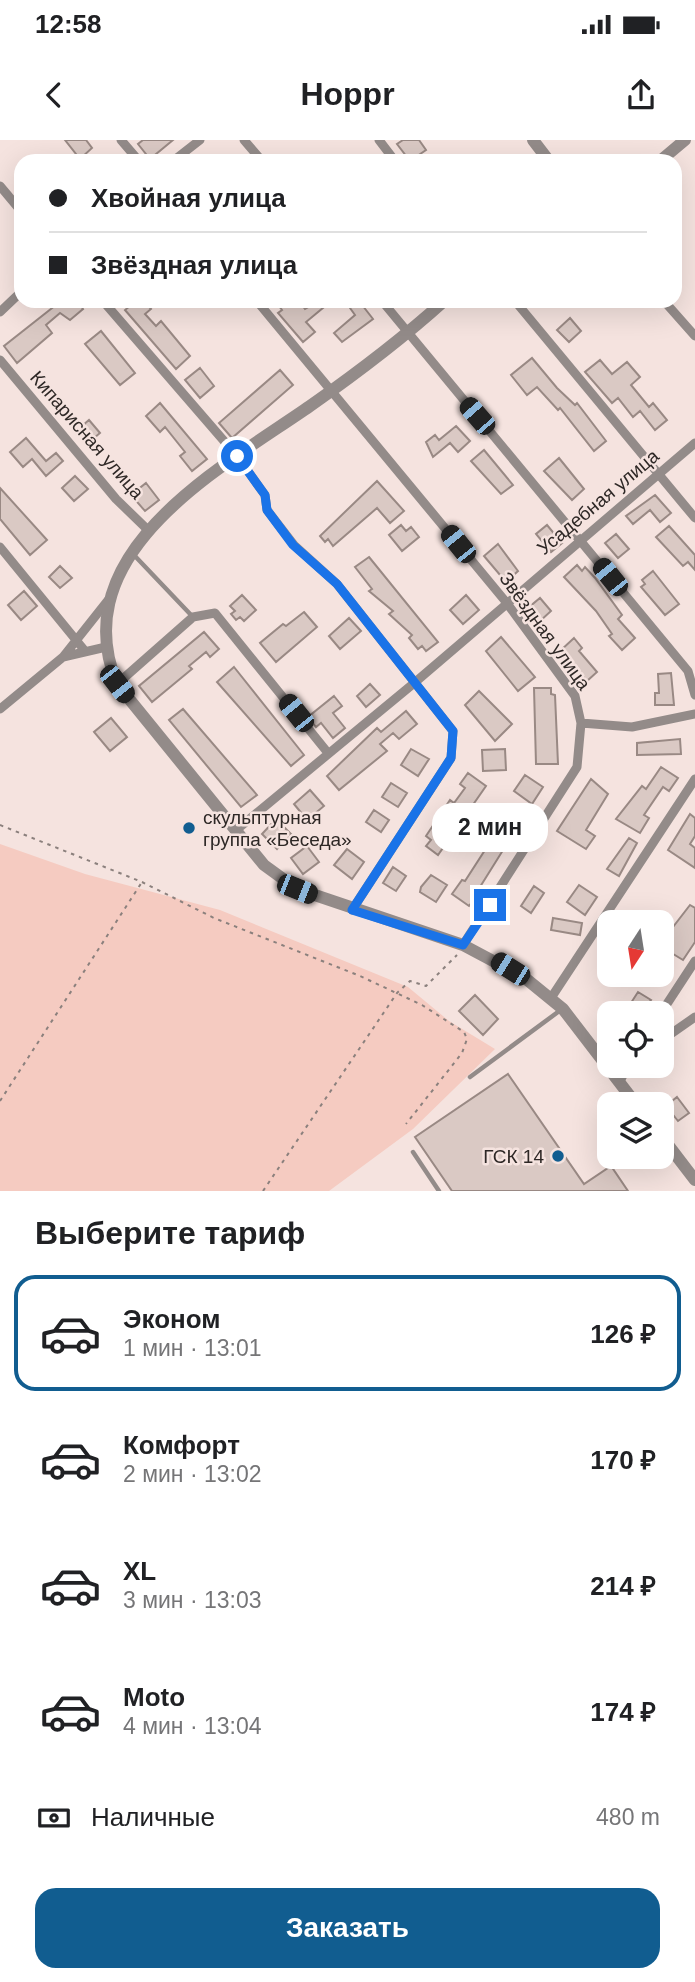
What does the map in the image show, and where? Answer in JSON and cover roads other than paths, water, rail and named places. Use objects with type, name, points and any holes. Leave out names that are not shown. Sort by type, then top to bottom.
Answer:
[{"type":"street","points":[[121,140],[133,154]]},
{"type":"street","points":[[182,154],[200,140]]},
{"type":"street","points":[[244,140],[256,154]]},
{"type":"street","points":[[379,140],[390,154]]},
{"type":"street","points":[[668,154],[685,140]]},
{"type":"street","points":[[0,186],[14,203]]},
{"type":"street","points":[[0,312],[14,299]]},
{"type":"street","points":[[109,308],[237,456],[265,495],[267,510],[293,545],[337,584],[413,684],[453,731],[451,758],[352,910]]},
{"type":"street","name":"Звёздная улица","points":[[263,308],[506,602],[575,696],[581,723],[577,767],[463,945]]},
{"type":"street","points":[[388,308],[688,671],[695,695]]},
{"type":"street","points":[[436,308],[333,390],[187,491],[149,531],[113,584],[109,599],[106,646],[117,684],[264,865],[297,889],[352,910],[463,945],[496,960],[563,1009],[626,1092]]},
{"type":"street","points":[[521,308],[695,518]]},
{"type":"street","points":[[670,308],[695,336]]},
{"type":"street","name":"Кипарисная улица","points":[[0,360],[116,499],[149,531]]},
{"type":"street","name":"Усадебная улица","points":[[234,831],[413,684],[579,539],[695,443]]},
{"type":"street","points":[[0,547],[85,651]]},
{"type":"street","points":[[0,709],[63,657],[109,599]]},
{"type":"street","points":[[117,684],[193,617],[215,613],[328,753]]},
{"type":"street","points":[[63,657],[106,646]]},
{"type":"street","points":[[581,723],[632,727],[695,715]]},
{"type":"street","points":[[551,998],[695,779]]},
{"type":"street","points":[[670,1001],[695,961]]},
{"type":"street","points":[[674,1032],[695,1017]]},
{"type":"street","points":[[619,1083],[622,1078]]},
{"type":"street","points":[[674,1153],[695,1180]]},
{"type":"lane","points":[[133,554],[193,617]]},
{"type":"lane","points":[[470,1077],[563,1009]]},
{"type":"lane","points":[[413,1152],[439,1191]]},
{"type":"place","name":"скульптурная группа «Беседа»","points":[[189,828]]},
{"type":"place","name":"ГСК 14","points":[[558,1156]]}]
